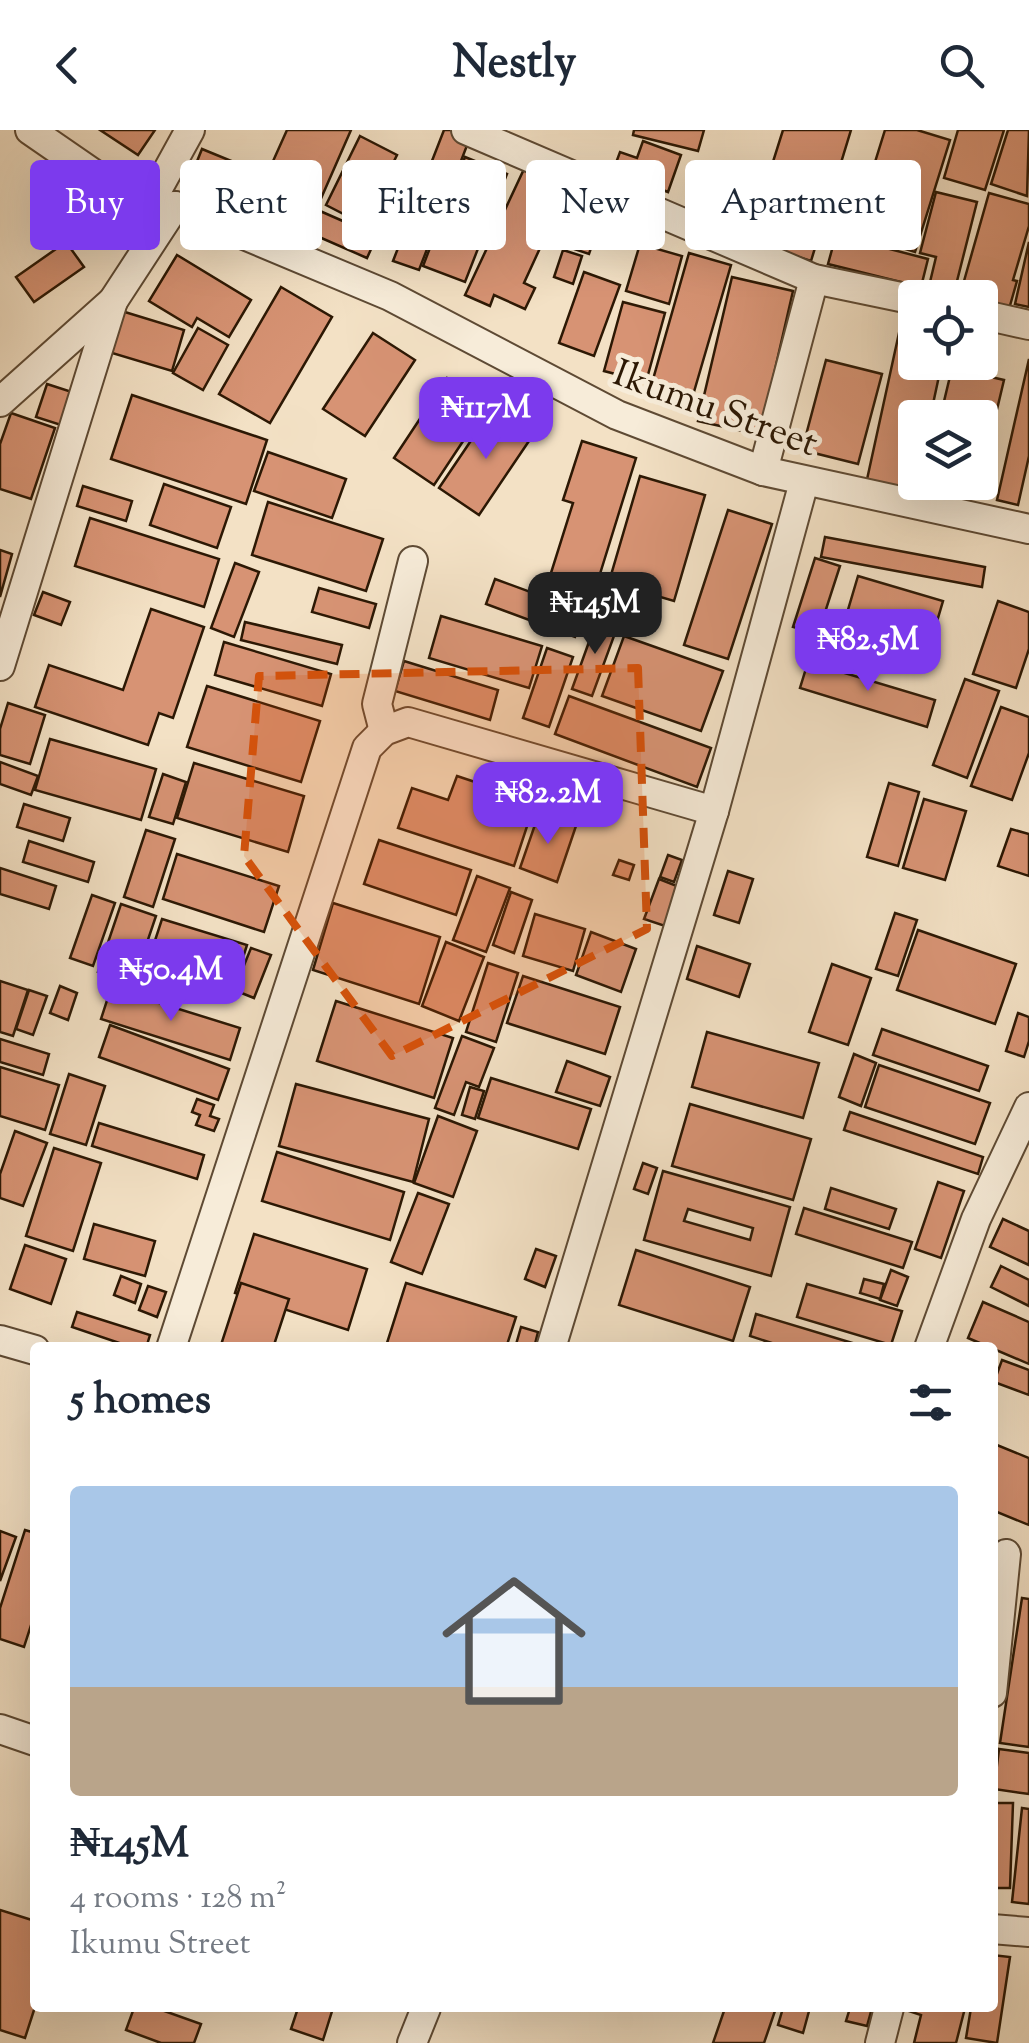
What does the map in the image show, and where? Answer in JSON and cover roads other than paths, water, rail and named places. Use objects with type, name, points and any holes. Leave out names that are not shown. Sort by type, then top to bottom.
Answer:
[{"type":"street","points":[[30,130],[74,160]]},
{"type":"street","points":[[160,185],[190,130]]},
{"type":"street","points":[[466,130],[814,279],[898,296]]},
{"type":"street","points":[[160,208],[175,206]]},
{"type":"street","points":[[0,666],[114,301],[175,206]]},
{"type":"street","name":"Ikumu Street","points":[[175,206],[390,296],[616,416],[804,482],[1029,529]]},
{"type":"street","points":[[764,471],[814,279]]},
{"type":"street","points":[[0,402],[114,301]]},
{"type":"street","points":[[998,318],[1029,325]]},
{"type":"street","points":[[553,1342],[714,811],[804,482]]},
{"type":"street","points":[[384,731],[377,704],[413,561]]},
{"type":"street","points":[[173,1342],[367,748],[384,731],[408,722],[714,811]]},
{"type":"street","points":[[931,1342],[976,1219],[1029,1107]]},
{"type":"street","points":[[0,1340],[30,1349]]},
{"type":"street","points":[[998,1643],[1009,1554]]},
{"type":"street","points":[[0,1729],[30,1738]]},
{"type":"street","points":[[998,1929],[1029,1932]]},
{"type":"street","points":[[412,2043],[424,2012]]},
{"type":"street","points":[[880,2043],[888,2012]]}]
